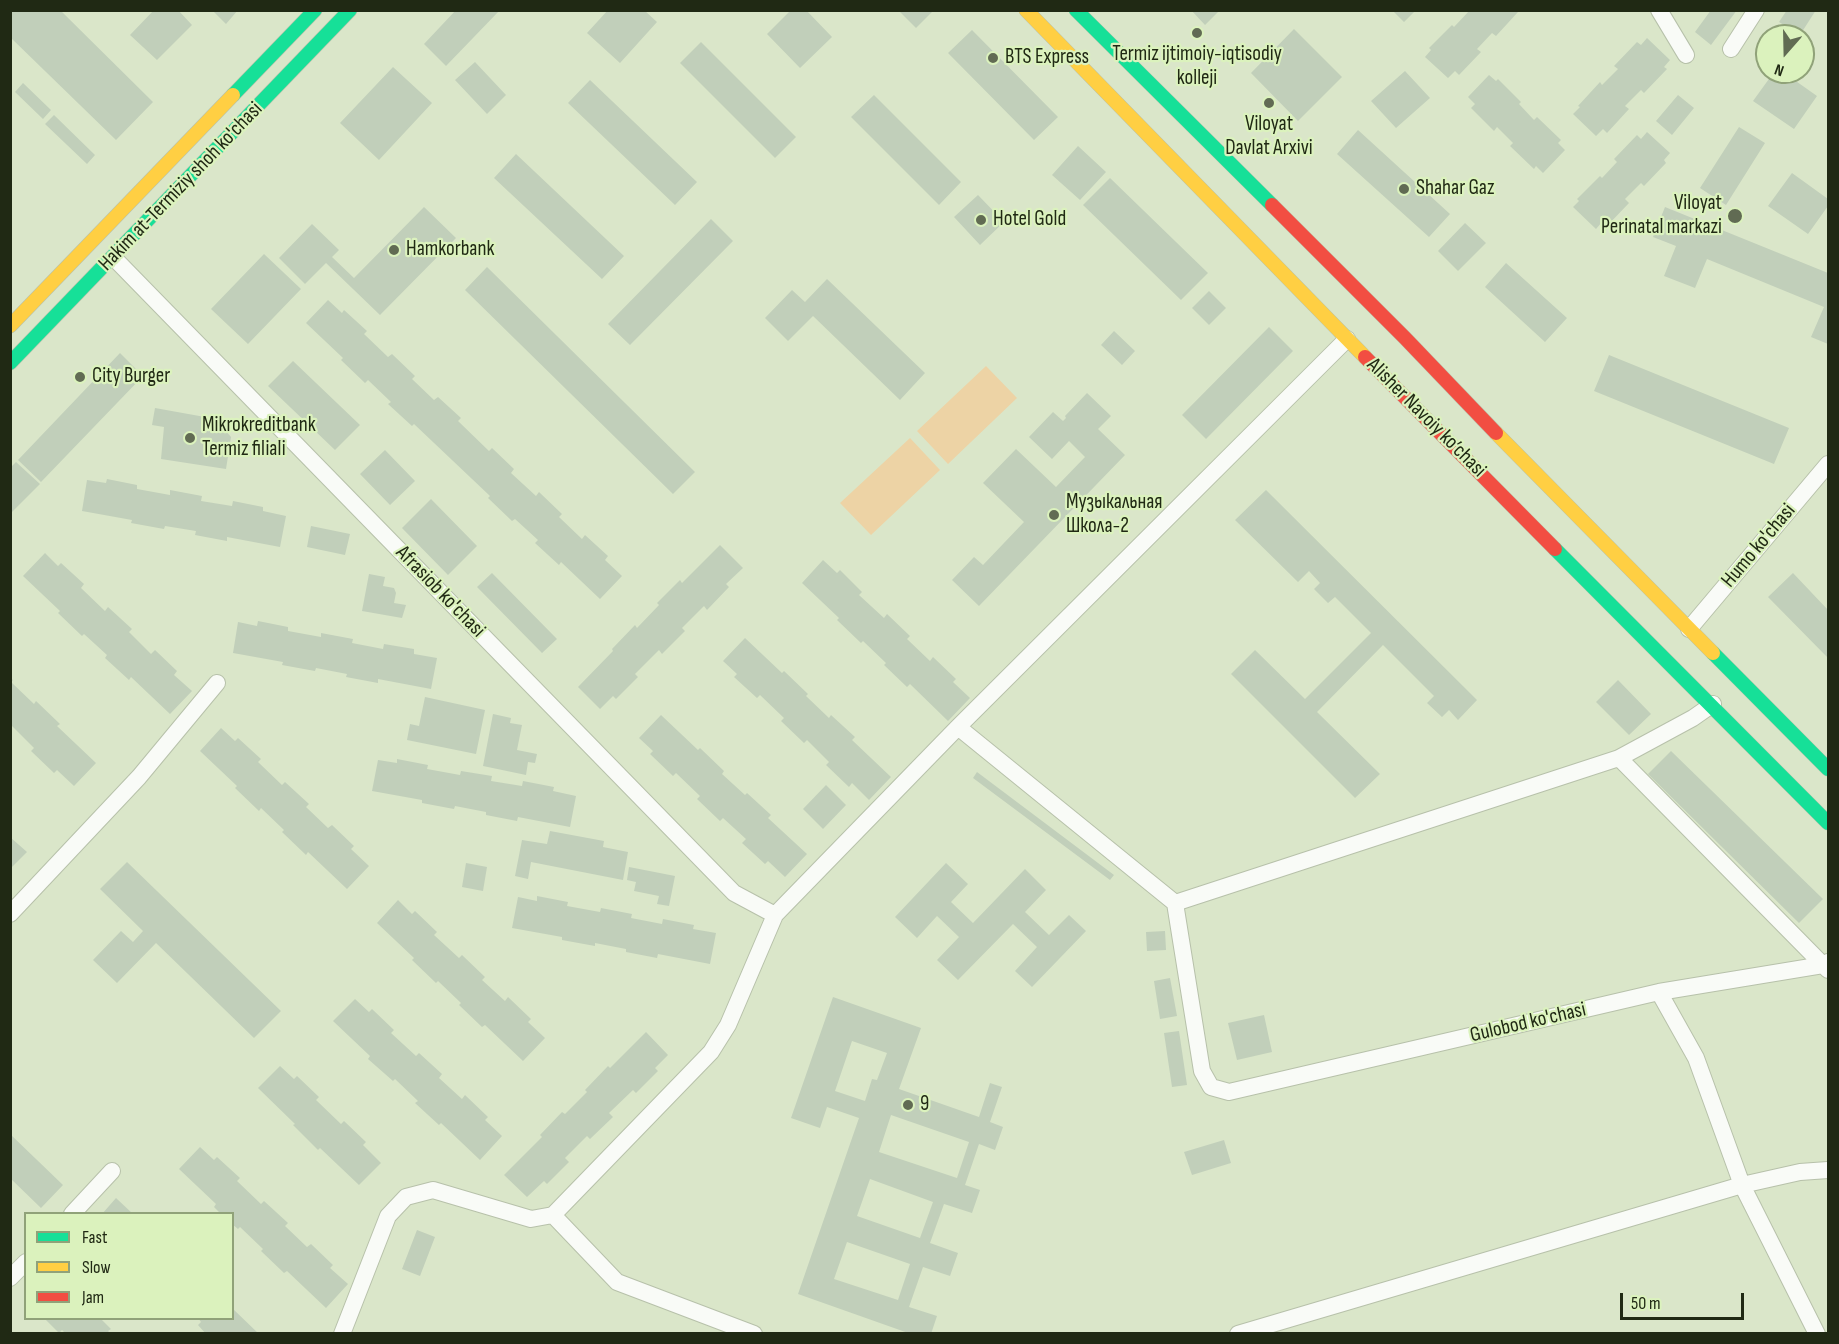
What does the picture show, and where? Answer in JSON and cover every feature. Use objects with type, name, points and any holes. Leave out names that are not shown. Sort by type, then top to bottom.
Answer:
[{"type":"main road","name":"Hakim at-Termiziy shoh ko'chasi","points":[[10,326],[315,10]]},
{"type":"main road","name":"Hakim at-Termiziy shoh ko'chasi","points":[[10,363],[114,258],[350,10]]},
{"type":"main road","name":"Alisher Navoiy ko’chasi","points":[[1026,10],[1347,339],[1713,704],[1828,823]]},
{"type":"main road","name":"Alisher Navoiy ko’chasi","points":[[1076,10],[1405,338],[1545,484],[1828,769]]},
{"type":"street","points":[[1659,10],[1686,55]]},
{"type":"street","points":[[1731,49],[1756,10]]},
{"type":"street","name":"Afrasiob ko'chasi","points":[[114,258],[734,893],[774,915]]},
{"type":"street","points":[[342,1334],[388,1216],[406,1197],[433,1190],[531,1219],[554,1215],[711,1052],[728,1025],[774,915],[958,727],[1347,339]]},
{"type":"street","name":"Humo ko'chasi","points":[[1689,629],[1828,464]]},
{"type":"street","points":[[10,914],[139,777],[217,683]]},
{"type":"street","points":[[958,727],[1175,903],[1619,758],[1693,718],[1713,704]]},
{"type":"street","points":[[1619,758],[1826,966]]},
{"type":"street","name":"Gulobod ko'chasi","points":[[1175,903],[1202,1071],[1212,1087],[1229,1092],[1659,993],[1826,966]]},
{"type":"street","points":[[1659,993],[1696,1058],[1742,1185],[1815,1333]]},
{"type":"street","points":[[1238,1334],[1742,1185],[1800,1172],[1828,1170]]},
{"type":"street","points":[[74,1212],[112,1171]]},
{"type":"street","points":[[554,1215],[617,1282],[754,1334]]},
{"type":"street","points":[[10,1278],[24,1264]]},
{"type":"shaded area","points":[[986,366],[1017,398],[948,464],[917,431]]},
{"type":"shaded area","points":[[910,438],[940,470],[871,535],[840,503]]},
{"type":"building","points":[[10,10],[60,10],[153,102],[116,140],[10,37]]},
{"type":"building","points":[[154,10],[178,10],[192,25],[157,60],[130,35]]},
{"type":"building","points":[[212,10],[238,10],[226,24]]},
{"type":"building","points":[[456,10],[500,10],[446,66],[424,44]]},
{"type":"building","points":[[608,10],[644,10],[657,22],[620,63],[587,33]]},
{"type":"building","points":[[791,10],[806,10],[832,37],[800,68],[767,34]]},
{"type":"building","points":[[898,10],[934,10],[916,28]]},
{"type":"building","points":[[1191,10],[1220,10],[1205,25]]},
{"type":"building","points":[[1392,10],[1416,10],[1404,22]]},
{"type":"building","points":[[1470,10],[1518,12],[1496,36],[1492,33],[1477,49],[1481,52],[1459,75],[1455,71],[1448,78],[1425,57],[1431,50],[1429,48]]},
{"type":"building","points":[[1711,10],[1737,10],[1711,45],[1695,32]]},
{"type":"building","points":[[1787,10],[1816,10],[1807,24],[1779,22]]},
{"type":"building","points":[[1294,29],[1342,77],[1298,121],[1251,73]]},
{"type":"building","points":[[972,30],[1058,117],[1034,140],[948,53]]},
{"type":"building","points":[[1647,38],[1670,60],[1664,67],[1667,69],[1644,93],[1641,90],[1625,106],[1629,109],[1607,133],[1603,129],[1596,136],[1573,114],[1600,82],[1602,85],[1618,69],[1614,66],[1637,42],[1641,45]]},
{"type":"building","points":[[701,42],[796,137],[775,158],[680,63]]},
{"type":"building","points":[[475,62],[506,95],[487,114],[455,80]]},
{"type":"building","points":[[393,67],[432,103],[379,160],[340,123]]},
{"type":"building","points":[[1405,71],[1430,98],[1396,128],[1371,101]]},
{"type":"building","points":[[1489,75],[1496,81],[1498,79],[1521,102],[1519,104],[1534,120],[1537,117],[1561,140],[1558,143],[1565,150],[1543,173],[1536,166],[1534,169],[1510,146],[1513,143],[1497,127],[1494,131],[1471,108],[1475,104],[1468,97]]},
{"type":"building","points":[[590,80],[697,182],[675,205],[568,103]]},
{"type":"building","points":[[23,83],[51,110],[43,119],[15,92]]},
{"type":"building","points":[[1765,84],[1800,84],[1817,96],[1794,129],[1753,101]]},
{"type":"building","points":[[874,95],[961,182],[939,205],[851,117]]},
{"type":"building","points":[[1678,95],[1694,108],[1672,135],[1656,121]]},
{"type":"building","points":[[54,115],[95,155],[87,164],[45,124]]},
{"type":"building","points":[[1739,127],[1765,143],[1726,205],[1700,188]]},
{"type":"building","points":[[1358,130],[1450,214],[1429,237],[1337,154]]},
{"type":"building","points":[[1647,132],[1670,153],[1664,160],[1666,163],[1644,186],[1641,183],[1625,199],[1629,203],[1607,226],[1602,222],[1596,229],[1573,207],[1579,201],[1577,199],[1617,162],[1614,159],[1637,135],[1641,139]]},
{"type":"building","points":[[1078,146],[1106,172],[1080,200],[1052,175]]},
{"type":"building","points":[[516,154],[624,256],[602,279],[494,178]]},
{"type":"building","points":[[1792,173],[1828,199],[1828,206],[1808,234],[1768,206]]},
{"type":"building","points":[[1110,178],[1208,273],[1181,300],[1083,205]]},
{"type":"building","points":[[978,195],[1004,222],[980,245],[954,217]]},
{"type":"building","points":[[424,207],[456,238],[380,315],[326,263],[305,284],[279,258],[312,224],[339,250],[332,257],[354,278]]},
{"type":"building","points":[[1665,207],[1828,273],[1828,344],[1811,337],[1824,307],[1707,259],[1695,288],[1664,276],[1676,246],[1653,237]]},
{"type":"building","points":[[711,219],[733,241],[630,345],[608,324]]},
{"type":"building","points":[[1465,223],[1486,243],[1458,271],[1438,251]]},
{"type":"building","points":[[264,254],[301,289],[248,344],[211,309]]},
{"type":"building","points":[[1506,263],[1567,318],[1545,342],[1485,287]]},
{"type":"building","points":[[487,267],[695,472],[673,494],[465,290]]},
{"type":"building","points":[[827,279],[925,373],[900,400],[813,316],[788,341],[765,318],[792,290],[805,302]]},
{"type":"building","points":[[1209,291],[1226,308],[1209,325],[1192,308]]},
{"type":"building","points":[[328,300],[342,313],[344,310],[367,331],[364,334],[388,357],[392,354],[415,376],[412,379],[434,400],[438,397],[461,418],[458,421],[489,451],[492,448],[514,469],[511,473],[536,496],[539,492],[562,514],[559,517],[582,539],[585,535],[608,556],[605,560],[622,576],[600,599],[561,562],[559,565],[535,543],[538,540],[515,519],[512,521],[488,498],[490,496],[414,424],[412,426],[388,404],[391,402],[368,380],[365,383],[341,360],[343,358],[306,323]]},
{"type":"building","points":[[1269,327],[1293,351],[1206,439],[1182,415]]},
{"type":"building","points":[[1114,331],[1135,351],[1122,365],[1101,345]]},
{"type":"building","points":[[120,353],[143,376],[41,482],[18,460]]},
{"type":"building","points":[[1609,355],[1789,428],[1774,464],[1594,391]]},
{"type":"building","points":[[293,361],[360,425],[335,450],[268,386]]},
{"type":"building","points":[[1087,393],[1111,416],[1098,429],[1125,455],[979,606],[952,580],[974,557],[983,565],[1024,522],[983,483],[1016,449],[1056,487],[1085,457],[1069,441],[1052,459],[1029,437],[1053,412],[1063,421]]},
{"type":"building","points":[[155,408],[216,419],[231,437],[226,469],[161,459],[164,427],[152,425]]},
{"type":"building","points":[[385,450],[415,481],[390,505],[360,474]]},
{"type":"building","points":[[16,462],[40,484],[10,514],[10,468]]},
{"type":"building","points":[[107,479],[137,485],[137,489],[170,495],[170,490],[202,496],[201,501],[232,506],[233,501],[263,507],[263,511],[286,516],[280,547],[227,537],[227,541],[195,535],[196,531],[165,526],[164,529],[131,523],[132,520],[82,511],[87,480],[106,483]]},
{"type":"building","points":[[1266,490],[1477,700],[1458,720],[1449,710],[1442,717],[1427,703],[1434,696],[1383,645],[1317,712],[1380,774],[1355,798],[1231,674],[1255,650],[1305,699],[1371,633],[1335,597],[1328,603],[1314,589],[1320,583],[1309,571],[1298,582],[1235,520]]},
{"type":"building","points":[[431,499],[477,546],[448,575],[402,528]]},
{"type":"building","points":[[311,526],[350,534],[345,555],[307,547]]},
{"type":"building","points":[[720,545],[743,568],[726,584],[729,587],[707,610],[704,606],[682,628],[685,631],[662,654],[659,650],[635,674],[638,677],[616,699],[613,696],[600,709],[578,687],[635,625],[637,628],[659,605],[657,603],[680,580],[682,583]]},
{"type":"building","points":[[45,553],[58,566],[61,563],[84,584],[81,588],[105,611],[108,607],[132,629],[129,632],[151,654],[155,650],[177,671],[174,675],[192,691],[170,714],[131,677],[129,680],[105,658],[107,655],[84,634],[82,636],[58,613],[60,611],[23,576]]},
{"type":"building","points":[[823,560],[837,573],[840,570],[862,592],[859,595],[884,618],[887,614],[910,636],[907,639],[930,661],[933,657],[956,679],[953,682],[970,698],[948,721],[910,684],[907,687],[884,665],[886,663],[863,641],[861,643],[837,620],[839,618],[802,583]]},
{"type":"building","points":[[492,573],[557,639],[542,653],[477,587]]},
{"type":"building","points":[[1793,573],[1828,610],[1828,658],[1768,597]]},
{"type":"building","points":[[369,574],[385,577],[383,586],[394,588],[396,593],[394,603],[406,605],[402,618],[362,611]]},
{"type":"building","points":[[258,621],[288,627],[288,631],[321,637],[321,633],[353,639],[352,643],[383,649],[384,644],[414,649],[414,654],[437,658],[431,689],[378,679],[378,683],[346,677],[347,674],[282,665],[283,662],[233,653],[238,622],[257,626]]},
{"type":"building","points":[[745,638],[782,673],[784,671],[829,718],[831,715],[855,737],[852,740],[891,777],[869,800],[852,783],[849,787],[826,765],[829,762],[807,740],[804,743],[781,721],[784,718],[760,695],[757,698],[734,677],[737,674],[723,661]]},
{"type":"building","points":[[10,678],[13,680],[11,682],[34,704],[36,701],[60,724],[57,726],[96,763],[74,786],[57,770],[54,773],[31,751],[34,748],[12,726],[10,728]]},
{"type":"building","points":[[1618,680],[1651,714],[1629,735],[1596,702]]},
{"type":"building","points":[[425,697],[485,710],[476,754],[407,740],[410,724],[419,726]]},
{"type":"building","points":[[493,714],[511,718],[510,723],[522,725],[517,750],[537,754],[535,763],[528,762],[526,775],[483,766]]},
{"type":"building","points":[[661,715],[698,750],[700,748],[724,771],[722,774],[745,795],[747,793],[771,815],[768,818],[807,854],[785,877],[768,861],[765,864],[742,843],[746,839],[723,818],[720,821],[697,799],[700,796],[676,773],[673,776],[650,754],[653,751],[639,738]]},
{"type":"building","points":[[221,728],[235,741],[238,738],[261,759],[258,762],[282,785],[285,782],[309,804],[306,807],[328,828],[332,825],[354,846],[351,849],[369,866],[347,889],[308,852],[306,855],[261,808],[259,811],[235,788],[237,786],[200,751]]},
{"type":"building","points":[[1671,751],[1823,899],[1799,923],[1648,774]]},
{"type":"building","points":[[397,759],[428,765],[427,769],[460,775],[461,771],[492,776],[491,781],[522,786],[523,781],[554,787],[553,791],[576,796],[570,827],[518,817],[517,821],[486,815],[486,812],[455,806],[454,809],[422,803],[422,800],[372,791],[378,760],[397,763]]},
{"type":"building","points":[[977,772],[1114,875],[1110,880],[973,778]]},
{"type":"building","points":[[826,785],[846,805],[823,829],[803,809]]},
{"type":"building","points":[[550,831],[604,841],[603,847],[628,852],[623,880],[531,862],[528,879],[515,876],[522,840],[547,844]]},
{"type":"building","points":[[10,837],[27,852],[10,869]]},
{"type":"building","points":[[127,862],[281,1011],[254,1038],[156,943],[117,983],[93,960],[121,931],[133,942],[143,931],[100,889]]},
{"type":"building","points":[[466,863],[487,867],[483,891],[462,887]]},
{"type":"building","points":[[946,863],[968,884],[951,902],[973,923],[1025,869],[1046,890],[1025,912],[1049,935],[1069,915],[1086,931],[1032,987],[1015,971],[1037,947],[1013,924],[958,980],[937,960],[959,937],[937,916],[917,938],[895,917]]},
{"type":"building","points":[[629,867],[675,876],[669,906],[657,904],[659,896],[634,891],[636,882],[627,880]]},
{"type":"building","points":[[537,896],[568,902],[567,906],[600,912],[601,908],[632,914],[631,918],[662,924],[663,919],[694,925],[693,929],[716,933],[710,964],[658,954],[657,958],[626,952],[626,949],[562,940],[562,937],[512,928],[518,897],[537,901]]},
{"type":"building","points":[[398,900],[412,914],[415,911],[437,932],[434,935],[459,958],[462,955],[485,977],[482,980],[505,1001],[508,997],[531,1019],[528,1022],[545,1038],[523,1061],[485,1025],[482,1027],[459,1005],[461,1003],[438,981],[436,983],[412,960],[414,958],[377,923]]},
{"type":"building","points":[[1165,931],[1166,950],[1147,951],[1146,932]]},
{"type":"building","points":[[1170,978],[1177,1016],[1160,1019],[1154,981]]},
{"type":"building","points":[[833,997],[921,1028],[899,1089],[979,1117],[990,1083],[1002,1087],[990,1122],[1003,1127],[995,1150],[979,1144],[965,1185],[980,1190],[972,1213],[944,1204],[930,1243],[958,1253],[950,1276],[923,1267],[909,1307],[937,1316],[931,1334],[911,1334],[798,1294],[859,1118],[827,1107],[820,1128],[791,1118]],"holes":[[[852,1041],[887,1053],[877,1080],[872,1079],[865,1101],[835,1091]],[[891,1115],[969,1142],[957,1178],[879,1152]],[[870,1179],[933,1202],[920,1238],[857,1216]],[[847,1242],[910,1264],[898,1300],[834,1279]]]},
{"type":"building","points":[[355,999],[369,1012],[372,1009],[394,1030],[391,1033],[416,1056],[419,1053],[442,1074],[439,1078],[462,1099],[465,1095],[488,1117],[485,1120],[502,1136],[480,1160],[441,1123],[439,1125],[415,1103],[418,1101],[395,1079],[393,1081],[368,1059],[370,1056],[333,1021]]},
{"type":"building","points":[[1264,1015],[1272,1052],[1237,1060],[1228,1023]]},
{"type":"building","points":[[1179,1031],[1187,1085],[1172,1087],[1164,1033]]},
{"type":"building","points":[[646,1032],[668,1055],[655,1068],[658,1071],[636,1093],[633,1090],[609,1113],[613,1117],[590,1139],[587,1136],[565,1158],[569,1162],[547,1184],[544,1181],[527,1197],[504,1175],[542,1137],[540,1135],[562,1112],[565,1114],[608,1066],[610,1068]]},
{"type":"building","points":[[280,1066],[294,1079],[297,1076],[319,1097],[316,1100],[341,1124],[344,1121],[366,1142],[363,1145],[381,1163],[359,1185],[320,1148],[318,1150],[258,1088]]},
{"type":"building","points":[[10,1134],[63,1185],[41,1208],[10,1178]]},
{"type":"building","points":[[1224,1140],[1231,1163],[1192,1175],[1184,1152]]},
{"type":"building","points":[[200,1147],[214,1160],[217,1157],[240,1178],[237,1181],[261,1204],[264,1201],[288,1223],[285,1226],[307,1247],[311,1244],[333,1265],[330,1268],[348,1284],[326,1308],[287,1271],[284,1273],[240,1227],[238,1229],[234,1226],[234,1212],[219,1212],[214,1207],[216,1204],[179,1169]]},
{"type":"building","points":[[116,1198],[131,1212],[104,1212]]},
{"type":"building","points":[[417,1230],[435,1237],[420,1276],[402,1269]]},
{"type":"building","points":[[234,1310],[259,1334],[206,1334],[198,1325],[201,1322],[200,1320],[234,1320]]},
{"type":"building","points":[[46,1320],[102,1320],[111,1329],[108,1331],[111,1334],[66,1334],[62,1330],[59,1333]]},
{"type":"traffic: fast","points":[[233,95],[315,10]]},
{"type":"traffic: fast","points":[[10,363],[350,10]]},
{"type":"traffic: fast","points":[[1076,10],[1272,205]]},
{"type":"traffic: fast","points":[[1555,549],[1828,823]]},
{"type":"traffic: fast","points":[[1713,653],[1828,769]]},
{"type":"traffic: slow","points":[[1026,10],[1365,357]]},
{"type":"traffic: slow","points":[[10,326],[233,95]]},
{"type":"traffic: slow","points":[[1496,433],[1713,653]]},
{"type":"traffic: jam","points":[[1272,205],[1496,433]]},
{"type":"traffic: jam","points":[[1365,357],[1555,549]]},
{"type":"place","name":"Termiz ijtimoiy-iqtisodiy kolleji","points":[[1197,33]]},
{"type":"place","name":"BTS Express","points":[[993,58]]},
{"type":"place","name":"Viloyat Davlat Arxivi","points":[[1269,103]]},
{"type":"place","name":"Shahar Gaz","points":[[1404,189]]},
{"type":"place","name":"Viloyat Perinatal markazi","points":[[1735,216]]},
{"type":"place","name":"Hotel Gold","points":[[981,220]]},
{"type":"place","name":"Hamkorbank","points":[[394,250]]},
{"type":"place","name":"City Burger","points":[[80,377]]},
{"type":"place","name":"Mikrokreditbank Termiz filiali","points":[[190,438]]},
{"type":"place","name":"Музыкальная Школа-2","points":[[1054,515]]},
{"type":"place","name":"9","points":[[908,1105]]}]
